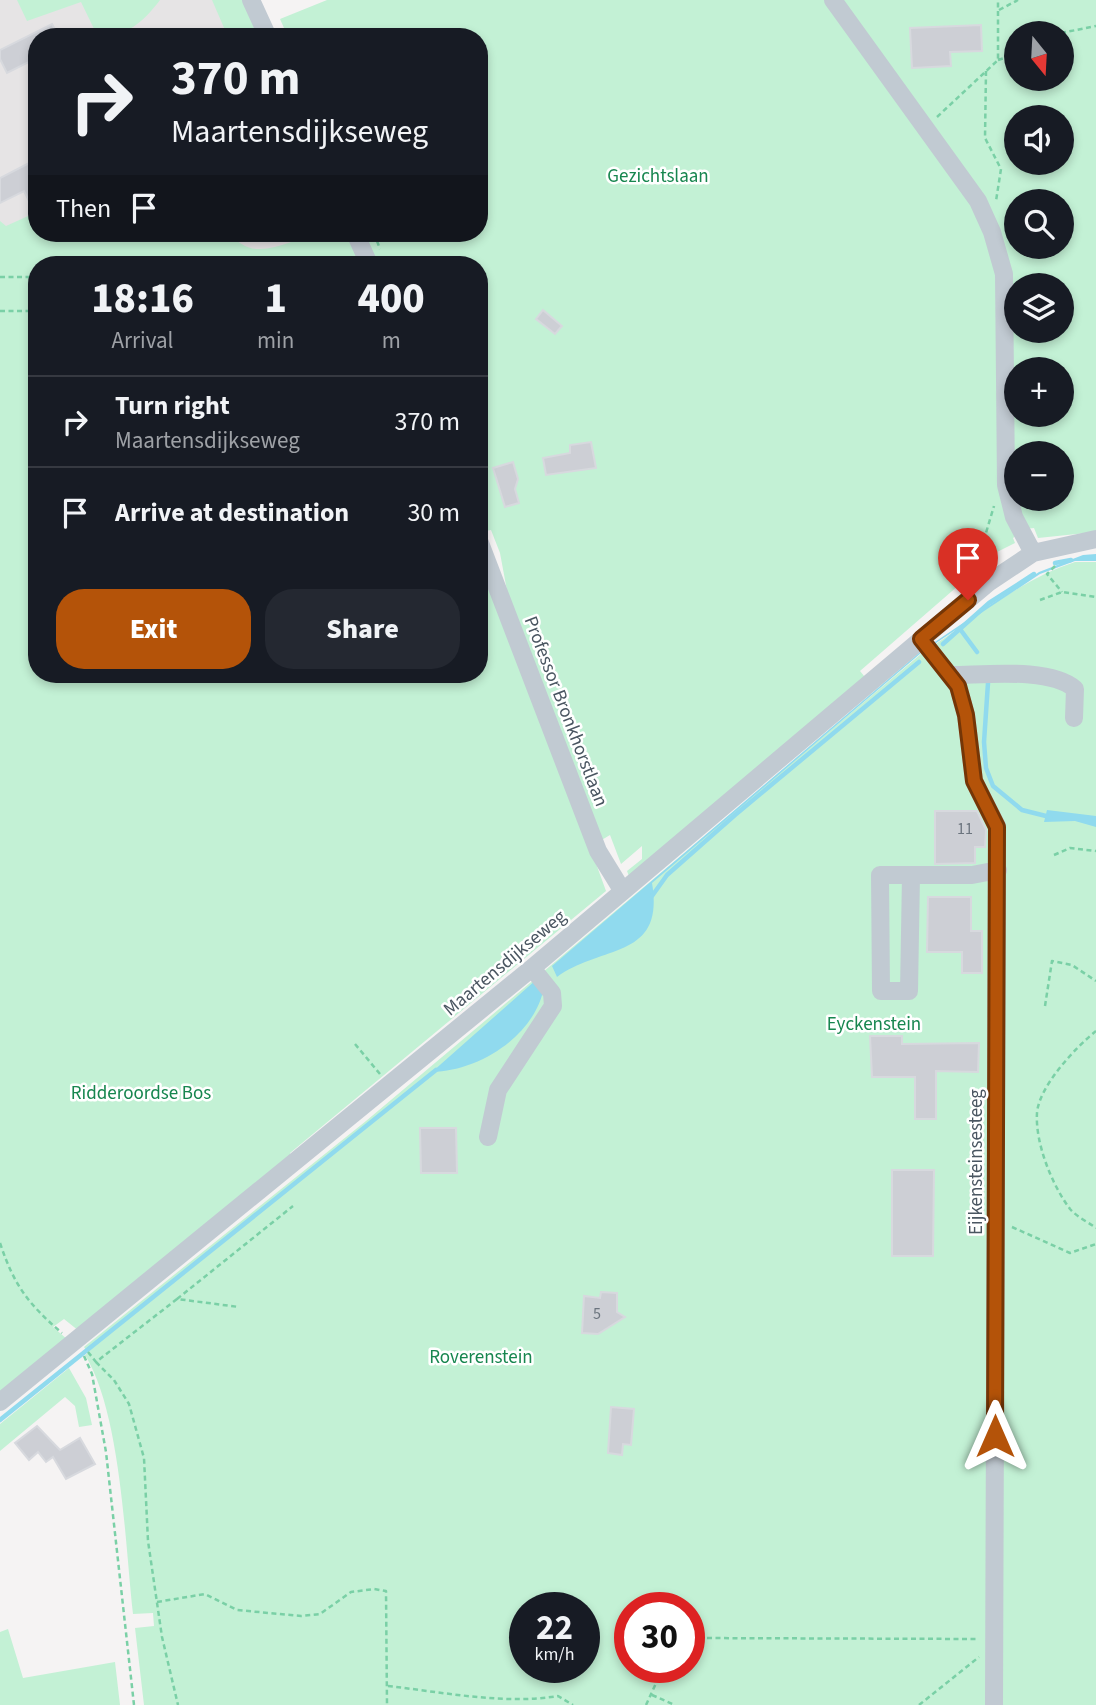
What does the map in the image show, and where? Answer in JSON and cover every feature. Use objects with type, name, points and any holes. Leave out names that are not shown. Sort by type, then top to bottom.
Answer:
[{"type":"street","points":[[251,0],[264,28]]},
{"type":"street","points":[[833,0],[978,201],[992,232],[1004,274],[1006,441]]},
{"type":"street","points":[[1012,511],[1033,553]]},
{"type":"street","name":"Maartensdijkseweg","points":[[0,1402],[68,1339],[532,968],[988,583],[1033,553],[1087,540]]},
{"type":"street","name":"Professor Bronkhorstlaan","points":[[488,564],[598,852],[622,890]]},
{"type":"street","name":"Eijkensteinsesteeg","points":[[921,639],[958,686],[966,715],[974,781],[997,827],[994,1705]]},
{"type":"street","points":[[951,675],[1029,675],[1067,682],[1075,688],[1074,718]]},
{"type":"street","points":[[911,875],[909,990],[881,991],[880,875],[911,875],[972,875],[998,870]]},
{"type":"street","points":[[488,1137],[498,1090],[553,1006],[552,993],[532,968]]},
{"type":"path","points":[[998,0],[998,60]]},
{"type":"path","points":[[998,10],[1018,0]]},
{"type":"path","points":[[1074,30],[1096,26]]},
{"type":"path","points":[[924,129],[998,60],[1004,58]]},
{"type":"path","points":[[986,71],[985,138],[1000,169],[996,207]]},
{"type":"path","points":[[0,276],[28,277]]},
{"type":"path","points":[[0,311],[28,311]]},
{"type":"path","points":[[975,573],[981,544],[998,494],[1004,487]]},
{"type":"path","points":[[1062,592],[1047,574],[1087,540]]},
{"type":"path","points":[[1040,600],[1062,592],[1096,597]]},
{"type":"path","points":[[1054,855],[1070,848],[1096,850]]},
{"type":"path","points":[[1045,1006],[1052,961],[1072,965],[1096,981]]},
{"type":"path","points":[[1096,1031],[1051,1078],[1037,1112],[1042,1147],[1055,1182],[1072,1211],[1096,1228]]},
{"type":"path","points":[[355,1044],[385,1078]]},
{"type":"path","points":[[96,1362],[293,1206]]},
{"type":"path","points":[[996,1220],[1070,1252],[1096,1244]]},
{"type":"path","points":[[0,1243],[17,1286],[26,1300],[84,1356],[99,1410],[134,1705]]},
{"type":"path","points":[[177,1298],[239,1307]]},
{"type":"path","points":[[90,1355],[114,1380],[129,1404],[144,1458],[148,1541],[162,1637],[178,1705]]},
{"type":"path","points":[[157,1602],[205,1594],[237,1610],[301,1616],[320,1614],[351,1592],[374,1589],[386,1591],[387,1705]]},
{"type":"path","points":[[705,1638],[985,1639]]},
{"type":"path","points":[[919,1705],[985,1653]]},
{"type":"path","points":[[646,1705],[656,1683]]},
{"type":"path","points":[[388,1686],[497,1702],[538,1703],[558,1696],[573,1705]]},
{"type":"path","points":[[651,1695],[674,1705]]},
{"type":"shaded area","points":[[0,0],[236,0],[249,28],[28,28],[28,242],[347,242],[354,256],[28,256],[28,261],[0,261]]},
{"type":"green space","points":[[17,0],[160,0],[148,15],[131,28],[94,28],[81,2],[27,21]]},
{"type":"green space","points":[[212,0],[248,0],[261,28],[224,28]]},
{"type":"green space","points":[[327,0],[1096,0],[1096,532],[1038,538],[1034,528],[1024,529],[1013,538],[1015,543],[997,552],[860,671],[873,687],[634,889],[627,871],[642,859],[642,846],[621,864],[610,835],[590,847],[606,891],[290,1153],[290,1161],[79,1331],[64,1319],[53,1327],[68,1340],[0,1393],[0,221],[6,226],[28,216],[28,242],[238,242],[250,248],[261,249],[290,242],[357,242],[361,250],[369,242],[488,242],[488,28],[284,28],[280,19]]},
{"type":"green space","points":[[1075,562],[1096,562],[1096,1705],[144,1705],[135,1628],[154,1626],[153,1613],[133,1614],[114,1444],[107,1410],[84,1347],[366,1121],[921,654],[1034,579]]},
{"type":"green space","points":[[69,1368],[86,1398],[92,1425],[79,1427],[75,1406],[65,1397],[0,1451],[0,1424]]},
{"type":"green space","points":[[8,1629],[23,1678],[115,1662],[120,1705],[0,1705],[0,1632]]},
{"type":"water","points":[[1096,554],[1096,561],[1075,561],[1040,574],[921,653],[652,883],[653,908],[649,926],[640,938],[557,977],[552,966],[920,652],[1039,572],[1083,555]]},
{"type":"water","points":[[1047,810],[1096,816],[1096,827],[1075,821],[1044,822]]},
{"type":"water","points":[[537,979],[544,987],[539,1005],[517,1035],[486,1058],[450,1070],[432,1072]]},
{"type":"building","points":[[981,25],[982,51],[950,52],[951,66],[912,68],[910,28]]},
{"type":"building","points":[[28,36],[28,62],[7,73],[0,59],[0,50]]},
{"type":"building","points":[[28,164],[28,199],[24,191],[0,203],[0,178]]},
{"type":"building","points":[[543,310],[562,326],[555,334],[536,319]]},
{"type":"building","points":[[591,442],[596,468],[546,475],[543,458],[570,453],[570,445]]},
{"type":"building","points":[[513,462],[518,479],[515,489],[519,503],[505,507],[493,468]]},
{"type":"building","points":[[935,811],[977,811],[986,830],[985,847],[975,847],[975,863],[935,864]]},
{"type":"building","points":[[928,897],[971,897],[971,931],[982,931],[982,973],[962,973],[962,952],[927,952]]},
{"type":"building","points":[[870,1036],[902,1036],[902,1044],[979,1043],[978,1072],[936,1071],[936,1119],[915,1119],[915,1077],[872,1077]]},
{"type":"building","points":[[420,1128],[456,1128],[457,1173],[421,1173]]},
{"type":"building","points":[[892,1170],[934,1170],[933,1256],[892,1256]]},
{"type":"building","points":[[601,1292],[617,1293],[617,1312],[625,1317],[598,1334],[582,1333],[584,1296],[600,1298]]},
{"type":"building","points":[[611,1407],[634,1409],[631,1445],[623,1444],[622,1455],[608,1453]]},
{"type":"building","points":[[37,1426],[60,1450],[80,1438],[95,1464],[66,1479],[53,1457],[46,1462],[38,1452],[29,1460],[15,1443]]},
{"type":"waterway","points":[[1055,563],[1071,560]]},
{"type":"waterway","points":[[943,644],[989,603],[1034,574]]},
{"type":"waterway","points":[[960,629],[977,652]]},
{"type":"waterway","points":[[652,896],[667,875],[735,815],[919,662]]},
{"type":"waterway","points":[[988,683],[984,742],[986,768],[993,786],[1022,810],[1050,817]]},
{"type":"waterway","points":[[0,1420],[436,1070]]},
{"type":"route","points":[[968,600],[921,639],[958,686],[964,703],[974,781],[995,817],[997,827],[995,1436]]},
{"type":"park label","name":"Gezichtslaan","points":[[658,175]]},
{"type":"park label","name":"Eyckenstein","points":[[874,1023]]},
{"type":"park label","name":"Ridderoordse Bos","points":[[141,1092]]},
{"type":"park label","name":"Roverenstein","points":[[481,1356]]}]
